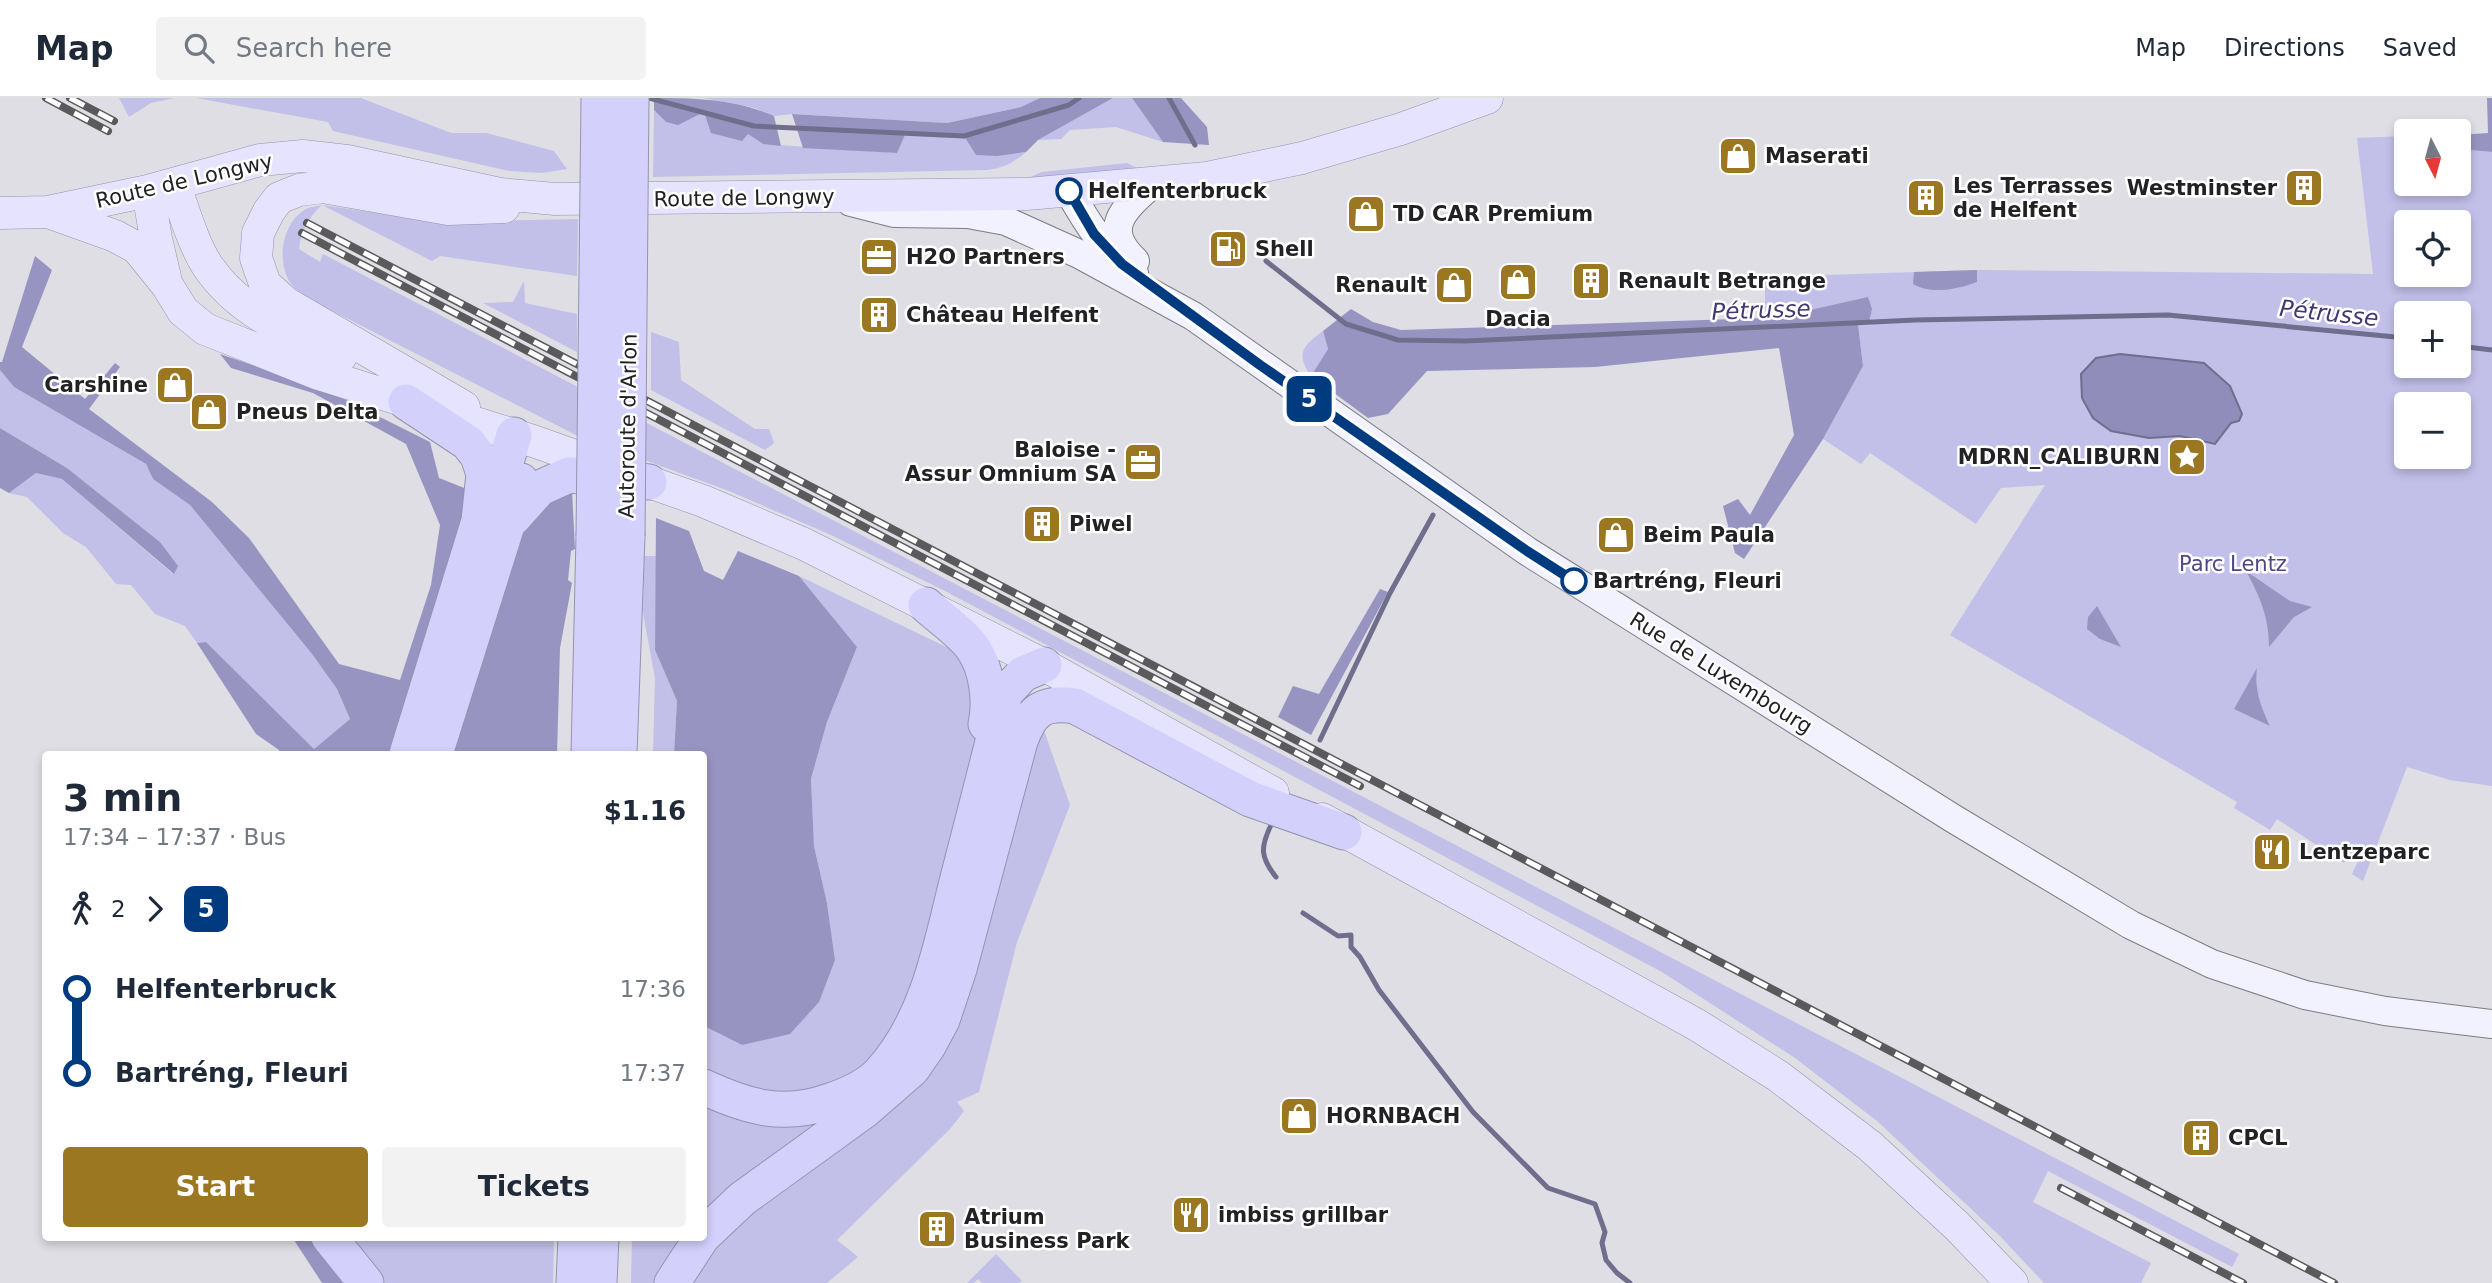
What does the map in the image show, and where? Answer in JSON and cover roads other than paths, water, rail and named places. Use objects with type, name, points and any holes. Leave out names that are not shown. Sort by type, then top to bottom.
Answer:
[{"type":"highway","name":"Autoroute d'Arlon","points":[[599,98],[620,751]]},
{"type":"highway","name":"Autoroute d'Arlon","points":[[589,751],[611,536],[632,98]]},
{"type":"highway","points":[[406,402],[468,443],[478,456],[484,474],[479,521],[408,751]]},
{"type":"highway","points":[[436,751],[508,524],[523,438]]},
{"type":"highway","points":[[416,751],[523,438]]},
{"type":"highway","points":[[508,524],[540,488],[569,475],[649,482]]},
{"type":"highway","points":[[926,605],[973,648],[985,676],[988,713],[954,865],[953,899]]},
{"type":"highway","points":[[707,1088],[736,1102],[773,1110],[810,1108],[854,1092],[879,1074],[909,1030],[928,991],[943,943],[1005,693],[1023,674],[1044,665]]},
{"type":"highway","points":[[942,1020],[949,967],[966,911],[1010,736],[1044,665]]},
{"type":"highway","points":[[707,1232],[742,1199],[865,1110],[912,1069],[942,1020],[975,913],[1020,741],[1027,720],[1043,708],[1057,703],[1075,706],[1250,800],[1344,832]]},
{"type":"highway","points":[[332,1241],[366,1283]]},
{"type":"highway","points":[[574,1283],[576,1241]]},
{"type":"highway","points":[[599,1283],[601,1241]]},
{"type":"highway","points":[[671,1283],[700,1241]]},
{"type":"main road","name":"Route de Longwy","points":[[0,213],[48,212],[161,187],[260,160],[303,156],[347,161],[500,194],[555,200],[1064,192],[1207,178],[1302,158],[1401,130],[1487,98]]},
{"type":"main road","points":[[1153,184],[1127,206],[1117,221],[1118,240],[1128,255],[1193,316]]},
{"type":"main road","points":[[161,187],[156,239],[167,285]]},
{"type":"main road","points":[[161,187],[208,266],[232,296],[262,319],[523,438]]},
{"type":"main road","points":[[523,438],[286,303],[265,284],[256,258],[258,233],[279,198],[299,190],[323,187],[449,209],[499,208],[555,200]]},
{"type":"main road","points":[[1064,192],[1094,234],[1122,264],[1193,316]]},
{"type":"main road","points":[[1064,192],[1064,225],[1079,254]]},
{"type":"main road","name":"Rue de Luxembourg","points":[[830,197],[894,213],[968,214],[1006,221],[1079,254],[1193,316],[1527,551],[1954,819],[2132,925],[2212,964],[2305,995],[2385,1011],[2492,1024]]},
{"type":"main road","points":[[48,212],[115,236],[137,248],[167,285],[183,311],[205,329],[319,374],[523,438],[704,501],[804,544],[1044,665],[1697,1025],[1778,1076],[1870,1146],[1957,1226],[2012,1283]]},
{"type":"waterway","name":"Pétrusse","points":[[649,98],[754,126],[964,136],[1069,105],[1079,98]]},
{"type":"waterway","name":"Pétrusse","points":[[1169,98],[1195,145]]},
{"type":"waterway","name":"Pétrusse","points":[[1266,261],[1346,324],[1398,340],[1466,341],[1915,320],[2168,315],[2394,337]]},
{"type":"waterway","name":"Pétrusse","points":[[2471,347],[2492,350]]},
{"type":"waterway","points":[[1320,740],[1390,593],[1433,515]]},
{"type":"waterway","points":[[1272,823],[1265,839],[1264,852],[1267,864],[1276,877]]},
{"type":"waterway","points":[[1303,913],[1338,936],[1351,935],[1351,947],[1379,990],[1473,1112],[1548,1188],[1595,1204],[1605,1232],[1602,1243],[1606,1260],[1630,1283]]},
{"type":"railway","points":[[46,98],[108,131]]},
{"type":"railway","points":[[70,98],[114,121]]},
{"type":"railway","points":[[307,223],[2334,1283]]},
{"type":"railway","points":[[302,233],[1360,786]]},
{"type":"railway","points":[[2061,1188],[2243,1283]]},
{"type":"place","name":"Maserati","points":[[1738,156]]},
{"type":"place","name":"Westminster","points":[[2304,188]]},
{"type":"place","name":"Helfenterbruck","points":[[1069,191]]},
{"type":"place","name":"Les Terrasses de Helfent","points":[[1926,198]]},
{"type":"place","name":"TD CAR Premium","points":[[1366,214]]},
{"type":"place","name":"Shell","points":[[1228,249]]},
{"type":"place","name":"H2O Partners","points":[[879,257]]},
{"type":"place","name":"Renault Betrange","points":[[1591,281]]},
{"type":"place","name":"Dacia","points":[[1518,282]]},
{"type":"place","name":"Renault","points":[[1454,285]]},
{"type":"place","name":"Château Helfent","points":[[879,315]]},
{"type":"place","name":"Carshine","points":[[175,385]]},
{"type":"place","name":"Pneus Delta","points":[[209,412]]},
{"type":"place","name":"MDRN_CALIBURN","points":[[2187,457]]},
{"type":"place","name":"Baloise - Assur Omnium SA","points":[[1143,462]]},
{"type":"place","name":"Piwel","points":[[1042,524]]},
{"type":"place","name":"Beim Paula","points":[[1616,535]]},
{"type":"place","name":"Bartréng, Fleuri","points":[[1574,581]]},
{"type":"place","name":"Lentzeparc","points":[[2272,852]]},
{"type":"place","name":"HORNBACH","points":[[1299,1116]]},
{"type":"place","name":"CPCL","points":[[2201,1138]]},
{"type":"place","name":"imbiss grillbar","points":[[1191,1215]]},
{"type":"place","name":"Atrium Business Park","points":[[937,1229]]},
{"type":"park label","name":"Parc Lentz","points":[[2233,564]]}]
